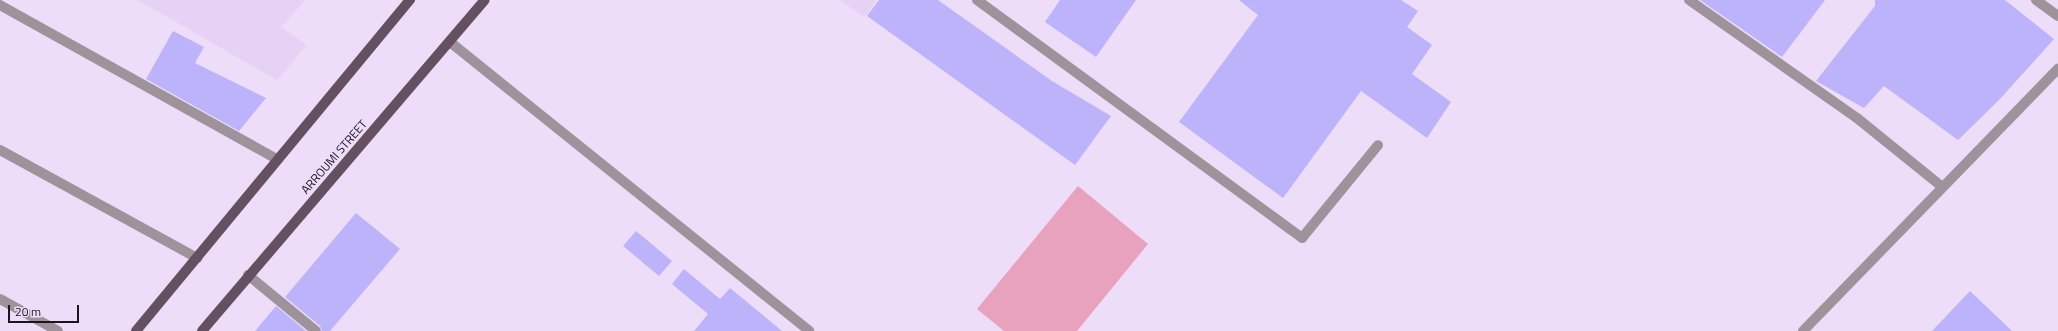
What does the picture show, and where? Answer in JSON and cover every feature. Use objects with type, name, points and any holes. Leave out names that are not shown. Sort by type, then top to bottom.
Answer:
[{"type":"main road","points":[[136,331],[410,0]]},
{"type":"main road","name":"ARROUMI STREET","points":[[202,331],[248,275],[485,0]]},
{"type":"street","points":[[977,0],[1302,238],[1378,145]]},
{"type":"street","points":[[1689,0],[1857,118],[1942,186]]},
{"type":"street","points":[[2036,0],[2058,16]]},
{"type":"street","points":[[0,6],[278,160]]},
{"type":"street","points":[[450,42],[809,331]]},
{"type":"street","points":[[1803,331],[1942,186],[2058,69]]},
{"type":"street","points":[[0,150],[197,258]]},
{"type":"street","points":[[248,275],[316,331]]},
{"type":"street","points":[[0,300],[58,331]]},
{"type":"shaded area","points":[[138,0],[305,0],[281,27],[307,45],[277,80]]},
{"type":"shaded area","points":[[840,0],[877,0],[864,17]]},
{"type":"shaded area","points":[[1078,186],[1148,244],[1077,331],[1004,331],[977,309]]},
{"type":"building","points":[[879,0],[938,0],[1052,81],[1111,116],[1075,165],[867,16]]},
{"type":"building","points":[[1060,0],[1136,0],[1096,57],[1045,22]]},
{"type":"building","points":[[1239,0],[1401,0],[1418,11],[1407,27],[1432,45],[1412,74],[1451,102],[1427,138],[1361,91],[1283,198],[1179,122],[1258,15]]},
{"type":"building","points":[[1700,0],[1825,0],[1782,57]]},
{"type":"building","points":[[1875,0],[2005,0],[2054,39],[1999,100],[1958,140],[1884,86],[1864,108],[1816,81],[1875,6]]},
{"type":"building","points":[[173,31],[204,47],[195,63],[266,98],[239,131],[146,79]]},
{"type":"building","points":[[356,213],[400,249],[330,331],[322,331],[320,326],[285,297]]},
{"type":"building","points":[[636,231],[672,261],[659,276],[623,246]]},
{"type":"building","points":[[684,269],[720,299],[730,288],[782,331],[694,331],[708,314],[672,284]]},
{"type":"building","points":[[1970,291],[2012,331],[1932,331]]},
{"type":"building","points":[[276,306],[306,331],[255,331]]}]
